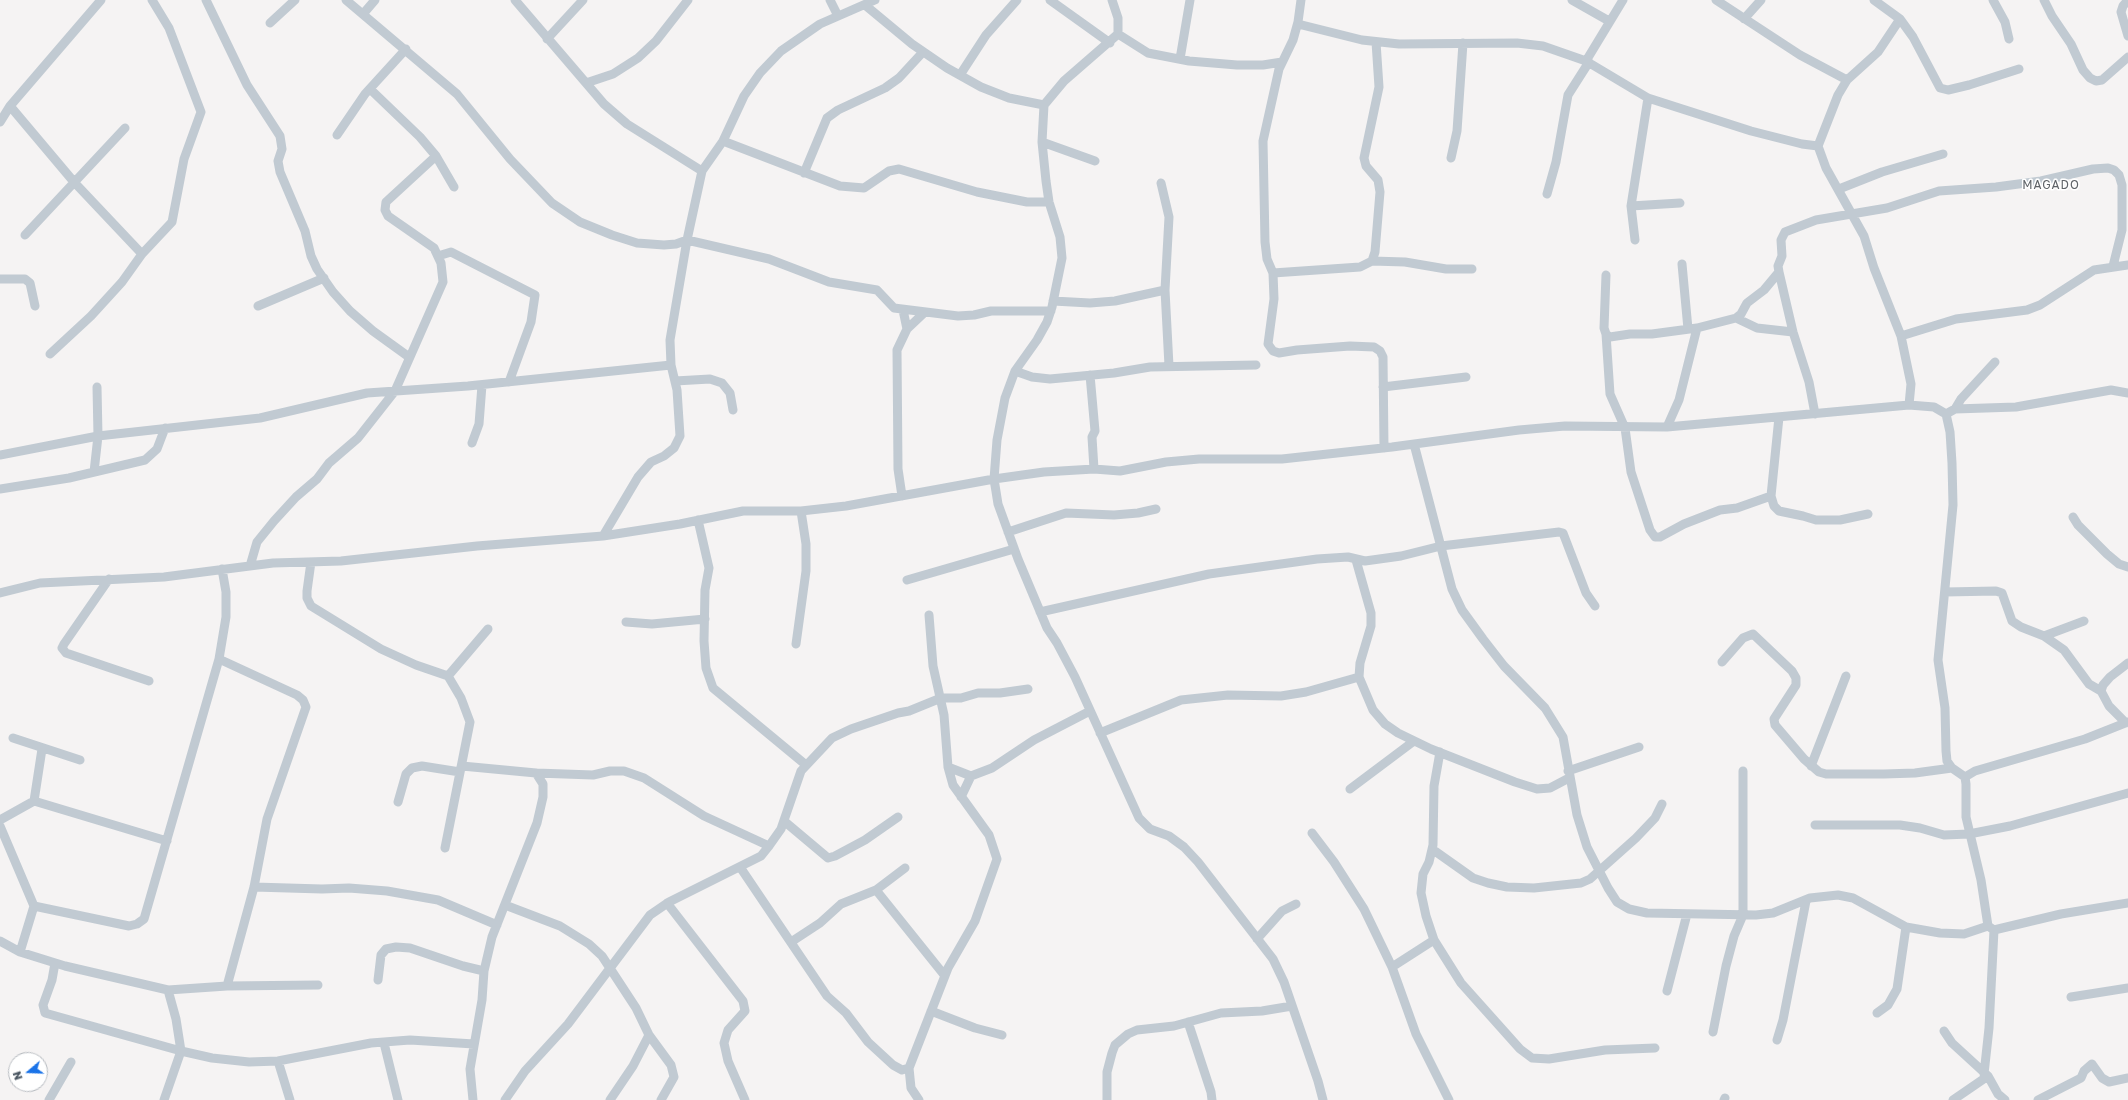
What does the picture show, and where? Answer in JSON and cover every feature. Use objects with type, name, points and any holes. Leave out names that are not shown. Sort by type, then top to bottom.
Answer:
[{"type":"street","points":[[0,122],[10,106],[101,0]]},
{"type":"street","points":[[50,354],[91,316],[122,282],[142,254],[172,222],[184,159],[201,112],[169,28],[152,0]]},
{"type":"street","points":[[206,0],[247,85],[280,136],[282,149],[278,161],[280,172],[305,231],[311,256],[324,278],[350,311],[373,332],[409,357]]},
{"type":"street","points":[[270,23],[295,0]]},
{"type":"street","points":[[346,0],[406,49],[457,94],[510,159],[552,203],[580,222],[636,243],[664,245],[676,244],[687,240],[769,259],[829,282],[877,290],[894,308],[903,310],[958,316],[974,315],[991,311],[1051,311]]},
{"type":"street","points":[[363,14],[375,0]]},
{"type":"street","points":[[515,0],[586,83],[627,124],[702,171]]},
{"type":"street","points":[[547,39],[583,0]]},
{"type":"street","points":[[586,83],[613,74],[638,58],[656,41],[688,0]]},
{"type":"street","points":[[830,0],[838,16]]},
{"type":"street","points":[[603,536],[638,477],[651,462],[664,456],[674,448],[680,436],[680,416],[672,365],[670,340],[687,240],[702,171],[723,141],[744,96],[760,73],[781,50],[820,24],[875,0]]},
{"type":"street","points":[[960,76],[983,40],[1017,0]]},
{"type":"street","points":[[1050,0],[1110,43]]},
{"type":"street","points":[[1112,0],[1118,18],[1118,34],[1110,43],[1064,80],[1044,105],[1042,142],[1049,202],[1060,236],[1062,258],[1051,311],[1037,340],[1015,371],[1005,398],[997,440],[994,479],[998,504],[1014,549],[1047,628],[1057,643],[1075,677],[1139,818],[1150,829],[1169,836],[1184,847],[1198,862],[1273,959],[1292,1006],[1318,1081],[1322,1100]]},
{"type":"street","points":[[1180,60],[1190,0]]},
{"type":"street","points":[[1301,0],[1298,24],[1293,40],[1279,69],[1263,141],[1265,242],[1267,258],[1273,273],[1274,299],[1268,344],[1272,351],[1279,353],[1297,350],[1350,346],[1374,347],[1380,351],[1383,357],[1384,448]]},
{"type":"street","points":[[1572,0],[1609,21]]},
{"type":"street","points":[[1547,194],[1556,162],[1568,95],[1609,21],[1623,0]]},
{"type":"street","points":[[1716,0],[1800,55],[1847,80]]},
{"type":"street","points":[[1744,19],[1761,0]]},
{"type":"street","points":[[1874,0],[1900,19],[1913,36],[1940,88],[1948,90],[2019,69]]},
{"type":"street","points":[[1993,0],[2005,22],[2009,39]]},
{"type":"street","points":[[2044,0],[2052,16],[2071,44],[2083,70],[2090,78],[2096,81],[2102,80],[2128,57]]},
{"type":"street","points":[[2128,0],[2123,6],[2121,12],[2128,36]]},
{"type":"street","points":[[865,5],[923,52],[960,76],[981,87],[1010,98],[1044,105]]},
{"type":"street","points":[[1900,19],[1878,52],[1847,80],[1838,95],[1818,146],[1826,168],[1864,236],[1874,268],[1901,336],[1911,384],[1909,405]]},
{"type":"street","points":[[1298,24],[1376,42],[1399,44],[1517,43],[1543,46],[1588,61],[1648,98],[1751,131],[1802,144],[1818,146]]},
{"type":"street","points":[[1118,34],[1148,53],[1180,60],[1237,65],[1263,65],[1282,62]]},
{"type":"street","points":[[1372,261],[1375,252],[1380,192],[1378,180],[1366,166],[1364,158],[1379,87],[1376,42]]},
{"type":"street","points":[[1451,158],[1457,131],[1463,43]]},
{"type":"street","points":[[337,135],[370,89],[406,49]]},
{"type":"street","points":[[804,173],[827,118],[838,110],[885,88],[899,78],[923,52]]},
{"type":"street","points":[[370,89],[420,137],[436,156],[454,187]]},
{"type":"street","points":[[1635,240],[1631,206],[1648,98]]},
{"type":"street","points":[[10,106],[74,182],[142,254]]},
{"type":"street","points":[[25,235],[125,128]]},
{"type":"street","points":[[723,141],[804,173],[840,186],[855,189],[864,188],[889,170],[899,169],[977,192],[1027,202],[1049,202]]},
{"type":"street","points":[[1042,142],[1095,161]]},
{"type":"street","points":[[1839,189],[1882,172],[1944,154]]},
{"type":"street","points":[[250,566],[257,542],[274,521],[296,497],[317,478],[329,462],[358,438],[395,391],[443,282],[441,263],[434,248],[388,216],[385,210],[386,202],[436,156]]},
{"type":"street","points":[[1815,414],[1808,376],[1793,332],[1778,266],[1782,256],[1781,240],[1785,232],[1816,220],[1854,216],[1888,208],[1939,191],[1996,187],[2054,178],[2093,169],[2108,168],[2114,170],[2119,175],[2122,185],[2122,230],[2113,266]]},
{"type":"street","points":[[1161,183],[1169,217],[1165,290],[1169,366]]},
{"type":"street","points":[[1631,206],[1680,203]]},
{"type":"street","points":[[438,256],[451,252],[535,295],[531,322],[509,382]]},
{"type":"street","points":[[1273,273],[1360,267],[1372,261],[1405,262],[1446,269],[1472,269]]},
{"type":"street","points":[[1667,427],[1678,400],[1693,329],[1682,264]]},
{"type":"street","points":[[1901,336],[1956,319],[2027,310],[2040,305],[2094,270],[2128,265]]},
{"type":"street","points":[[1606,334],[1610,337],[1693,329],[1736,318],[1741,314],[1747,303],[1764,290],[1779,272]]},
{"type":"street","points":[[1606,276],[1604,328],[1606,334],[1610,394],[1625,428],[1630,472],[1650,530],[1655,537],[1660,537],[1684,524],[1720,510],[1737,508],[1771,496]]},
{"type":"street","points":[[258,306],[324,278]]},
{"type":"street","points":[[0,279],[25,279],[30,283],[35,306]]},
{"type":"street","points":[[1053,302],[1090,303],[1114,301],[1165,290]]},
{"type":"street","points":[[903,310],[907,329]]},
{"type":"street","points":[[902,496],[898,469],[897,350],[907,329],[925,312]]},
{"type":"street","points":[[1736,318],[1757,328],[1793,332]]},
{"type":"street","points":[[1955,409],[1961,399],[1995,362]]},
{"type":"street","points":[[0,455],[98,436],[260,418],[367,393],[482,385],[672,365]]},
{"type":"street","points":[[1015,371],[1032,377],[1050,379],[1169,366],[1256,365]]},
{"type":"street","points":[[1090,375],[1095,431],[1092,437],[1094,469]]},
{"type":"street","points":[[1383,387],[1466,377]]},
{"type":"street","points":[[675,381],[710,379],[722,383],[730,393],[733,410]]},
{"type":"street","points":[[472,443],[479,424],[482,385]]},
{"type":"street","points":[[94,472],[98,436],[97,387]]},
{"type":"street","points":[[1946,414],[1955,409],[2016,407],[2111,390],[2128,393]]},
{"type":"street","points":[[0,593],[40,583],[164,577],[250,566],[293,562],[341,561],[484,546],[603,536],[743,511],[801,512],[846,506],[994,479],[1044,472],[1094,469],[1120,471],[1166,462],[1200,459],[1282,459],[1384,448],[1519,430],[1564,426],[1625,428],[1667,427],[1909,405],[1934,407],[1946,414],[1950,432],[1953,505],[1938,660],[1945,708],[1946,751],[1948,761],[1952,768],[1964,777],[1969,834],[1981,880],[1991,928],[1989,1028],[1986,1075],[1953,1100]]},
{"type":"street","points":[[1779,417],[1771,496],[1774,506],[1779,511],[1816,520],[1840,520],[1868,514]]},
{"type":"street","points":[[0,489],[42,483],[145,460],[157,449],[165,428]]},
{"type":"street","points":[[1414,444],[1452,589],[1462,610],[1504,666],[1529,691],[1554,721],[1563,737],[1577,815],[1587,847],[1618,902],[1630,909],[1647,912],[1743,915],[1773,913],[1806,901],[1826,896],[1853,898],[1906,927],[1940,933],[1964,934],[2061,914],[2128,903]]},
{"type":"street","points":[[1008,532],[1066,513],[1114,515],[1138,513],[1156,509]]},
{"type":"street","points":[[796,644],[806,571],[806,544],[801,512]]},
{"type":"street","points":[[2073,518],[2107,554],[2119,564],[2128,567]]},
{"type":"street","points":[[698,520],[709,568],[705,590],[706,668],[713,688],[806,765]]},
{"type":"street","points":[[1040,612],[1209,574],[1317,559],[1348,557],[1365,561],[1402,556],[1441,546],[1559,532],[1563,533],[1586,593],[1595,606]]},
{"type":"street","points":[[907,580],[1014,549]]},
{"type":"street","points":[[1356,560],[1371,613],[1371,626],[1360,663],[1360,677],[1373,710],[1385,724],[1398,733],[1440,752],[1515,782],[1537,789],[1550,788],[1569,774],[1639,746]]},
{"type":"street","points":[[311,562],[307,591],[311,606],[381,649],[416,665],[448,676],[461,698],[470,722],[445,848]]},
{"type":"street","points":[[34,906],[128,926],[137,924],[144,919],[219,659],[226,617],[226,592],[222,569]]},
{"type":"street","points":[[109,579],[62,648],[66,653],[149,681]]},
{"type":"street","points":[[1945,592],[1990,590],[2002,593],[2012,621],[2021,627],[2044,636],[2070,655],[2089,684],[2101,691],[2109,706],[2127,723],[2084,739],[2038,751],[1975,771],[1964,777]]},
{"type":"street","points":[[919,1100],[911,1088],[909,1068],[945,976],[975,921],[997,859],[989,835],[960,797],[953,785],[948,767],[944,715],[933,666],[929,616]]},
{"type":"street","points":[[626,622],[652,624],[705,619]]},
{"type":"street","points":[[2044,636],[2084,621]]},
{"type":"street","points":[[448,676],[488,629]]},
{"type":"street","points":[[1722,662],[1742,638],[1753,634],[1792,671],[1796,678],[1796,685],[1774,719],[1775,726],[1811,766],[1819,772],[1826,774],[1915,773],[1952,768]]},
{"type":"street","points":[[219,659],[297,695],[306,707],[305,714],[266,819],[254,886],[227,986]]},
{"type":"street","points":[[2101,691],[2103,685],[2110,677],[2128,663]]},
{"type":"street","points":[[1811,766],[1846,676]]},
{"type":"street","points":[[1100,733],[1181,700],[1228,694],[1281,696],[1306,692],[1360,677]]},
{"type":"street","points":[[505,1100],[525,1071],[568,1024],[650,915],[667,903],[761,856],[784,821],[801,771],[832,738],[851,729],[898,713],[909,711],[941,698],[961,698],[978,693],[1000,693],[1028,689]]},
{"type":"street","points":[[960,797],[971,776],[992,768],[1034,740],[1090,711]]},
{"type":"street","points":[[13,738],[42,749],[80,760]]},
{"type":"street","points":[[1350,789],[1414,741]]},
{"type":"street","points":[[34,801],[42,749]]},
{"type":"street","points":[[1440,752],[1434,786],[1432,849],[1429,862],[1423,874],[1421,893],[1426,916],[1434,940],[1441,954],[1476,1000],[1520,1049],[1532,1058],[1549,1059],[1605,1050],[1655,1048]]},
{"type":"street","points":[[398,802],[406,774],[412,768],[422,766],[593,775],[610,771],[624,771],[644,778],[704,816],[769,846]]},
{"type":"street","points":[[948,767],[971,776]]},
{"type":"street","points":[[1713,1032],[1726,966],[1734,936],[1743,915],[1743,771]]},
{"type":"street","points":[[473,1100],[470,1069],[482,1000],[484,970],[497,925],[538,823],[543,797],[543,784],[536,773]]},
{"type":"street","points":[[1815,825],[1900,825],[1920,828],[1944,835],[1969,834],[2010,826],[2128,793]]},
{"type":"street","points":[[0,820],[34,801],[167,842]]},
{"type":"street","points":[[1432,849],[1473,878],[1507,887],[1563,887],[1581,883],[1590,879],[1636,838],[1655,818],[1662,804]]},
{"type":"street","points":[[784,821],[828,858],[835,856],[865,840],[898,817]]},
{"type":"street","points":[[0,826],[34,906],[20,952]]},
{"type":"street","points":[[1312,833],[1334,862],[1364,909],[1392,967],[1416,1034],[1449,1100]]},
{"type":"street","points":[[740,867],[827,996],[846,1014],[868,1042],[893,1065],[902,1070],[909,1068]]},
{"type":"street","points":[[791,942],[820,923],[841,904],[876,890],[905,868]]},
{"type":"street","points":[[254,886],[322,889],[349,888],[394,892],[438,900],[497,925]]},
{"type":"street","points":[[876,890],[945,976]]},
{"type":"street","points":[[1777,1040],[1783,1020],[1806,901]]},
{"type":"street","points":[[667,903],[743,1001],[745,1011],[728,1030],[724,1043],[728,1061],[745,1100]]},
{"type":"street","points":[[1257,940],[1282,911],[1296,904]]},
{"type":"street","points":[[505,905],[560,926],[589,944],[602,956],[636,1008],[649,1036],[671,1065],[674,1077],[661,1100]]},
{"type":"street","points":[[1666,991],[1687,914]]},
{"type":"street","points":[[1877,1013],[1888,1005],[1897,989],[1906,927]]},
{"type":"street","points":[[1392,967],[1434,940]]},
{"type":"street","points":[[0,941],[20,952],[55,963],[168,990],[227,986],[318,985]]},
{"type":"street","points":[[378,980],[381,955],[386,949],[396,947],[410,948],[463,966],[484,970]]},
{"type":"street","points":[[55,963],[52,980],[43,1005],[45,1013],[181,1051],[212,1058],[249,1062],[278,1061],[371,1043],[410,1040],[474,1044]]},
{"type":"street","points":[[2071,997],[2128,988]]},
{"type":"street","points":[[164,1100],[181,1051],[176,1019],[168,990]]},
{"type":"street","points":[[1107,1100],[1107,1072],[1115,1045],[1121,1038],[1137,1030],[1174,1026],[1221,1013],[1262,1011],[1292,1006]]},
{"type":"street","points":[[931,1011],[975,1028],[1002,1035]]},
{"type":"street","points":[[1188,1022],[1211,1092],[1212,1100]]},
{"type":"street","points":[[1944,1031],[1952,1042],[1986,1075],[1998,1094],[2005,1100]]},
{"type":"street","points":[[610,1100],[634,1066],[649,1036]]},
{"type":"street","points":[[384,1043],[398,1100]]},
{"type":"street","points":[[278,1061],[290,1100]]},
{"type":"street","points":[[49,1100],[71,1062]]},
{"type":"street","points":[[2038,1100],[2081,1078],[2084,1071],[2092,1064],[2102,1078],[2109,1082],[2128,1078]]},
{"type":"district","name":"MAGADO","points":[[2051,185]]}]
